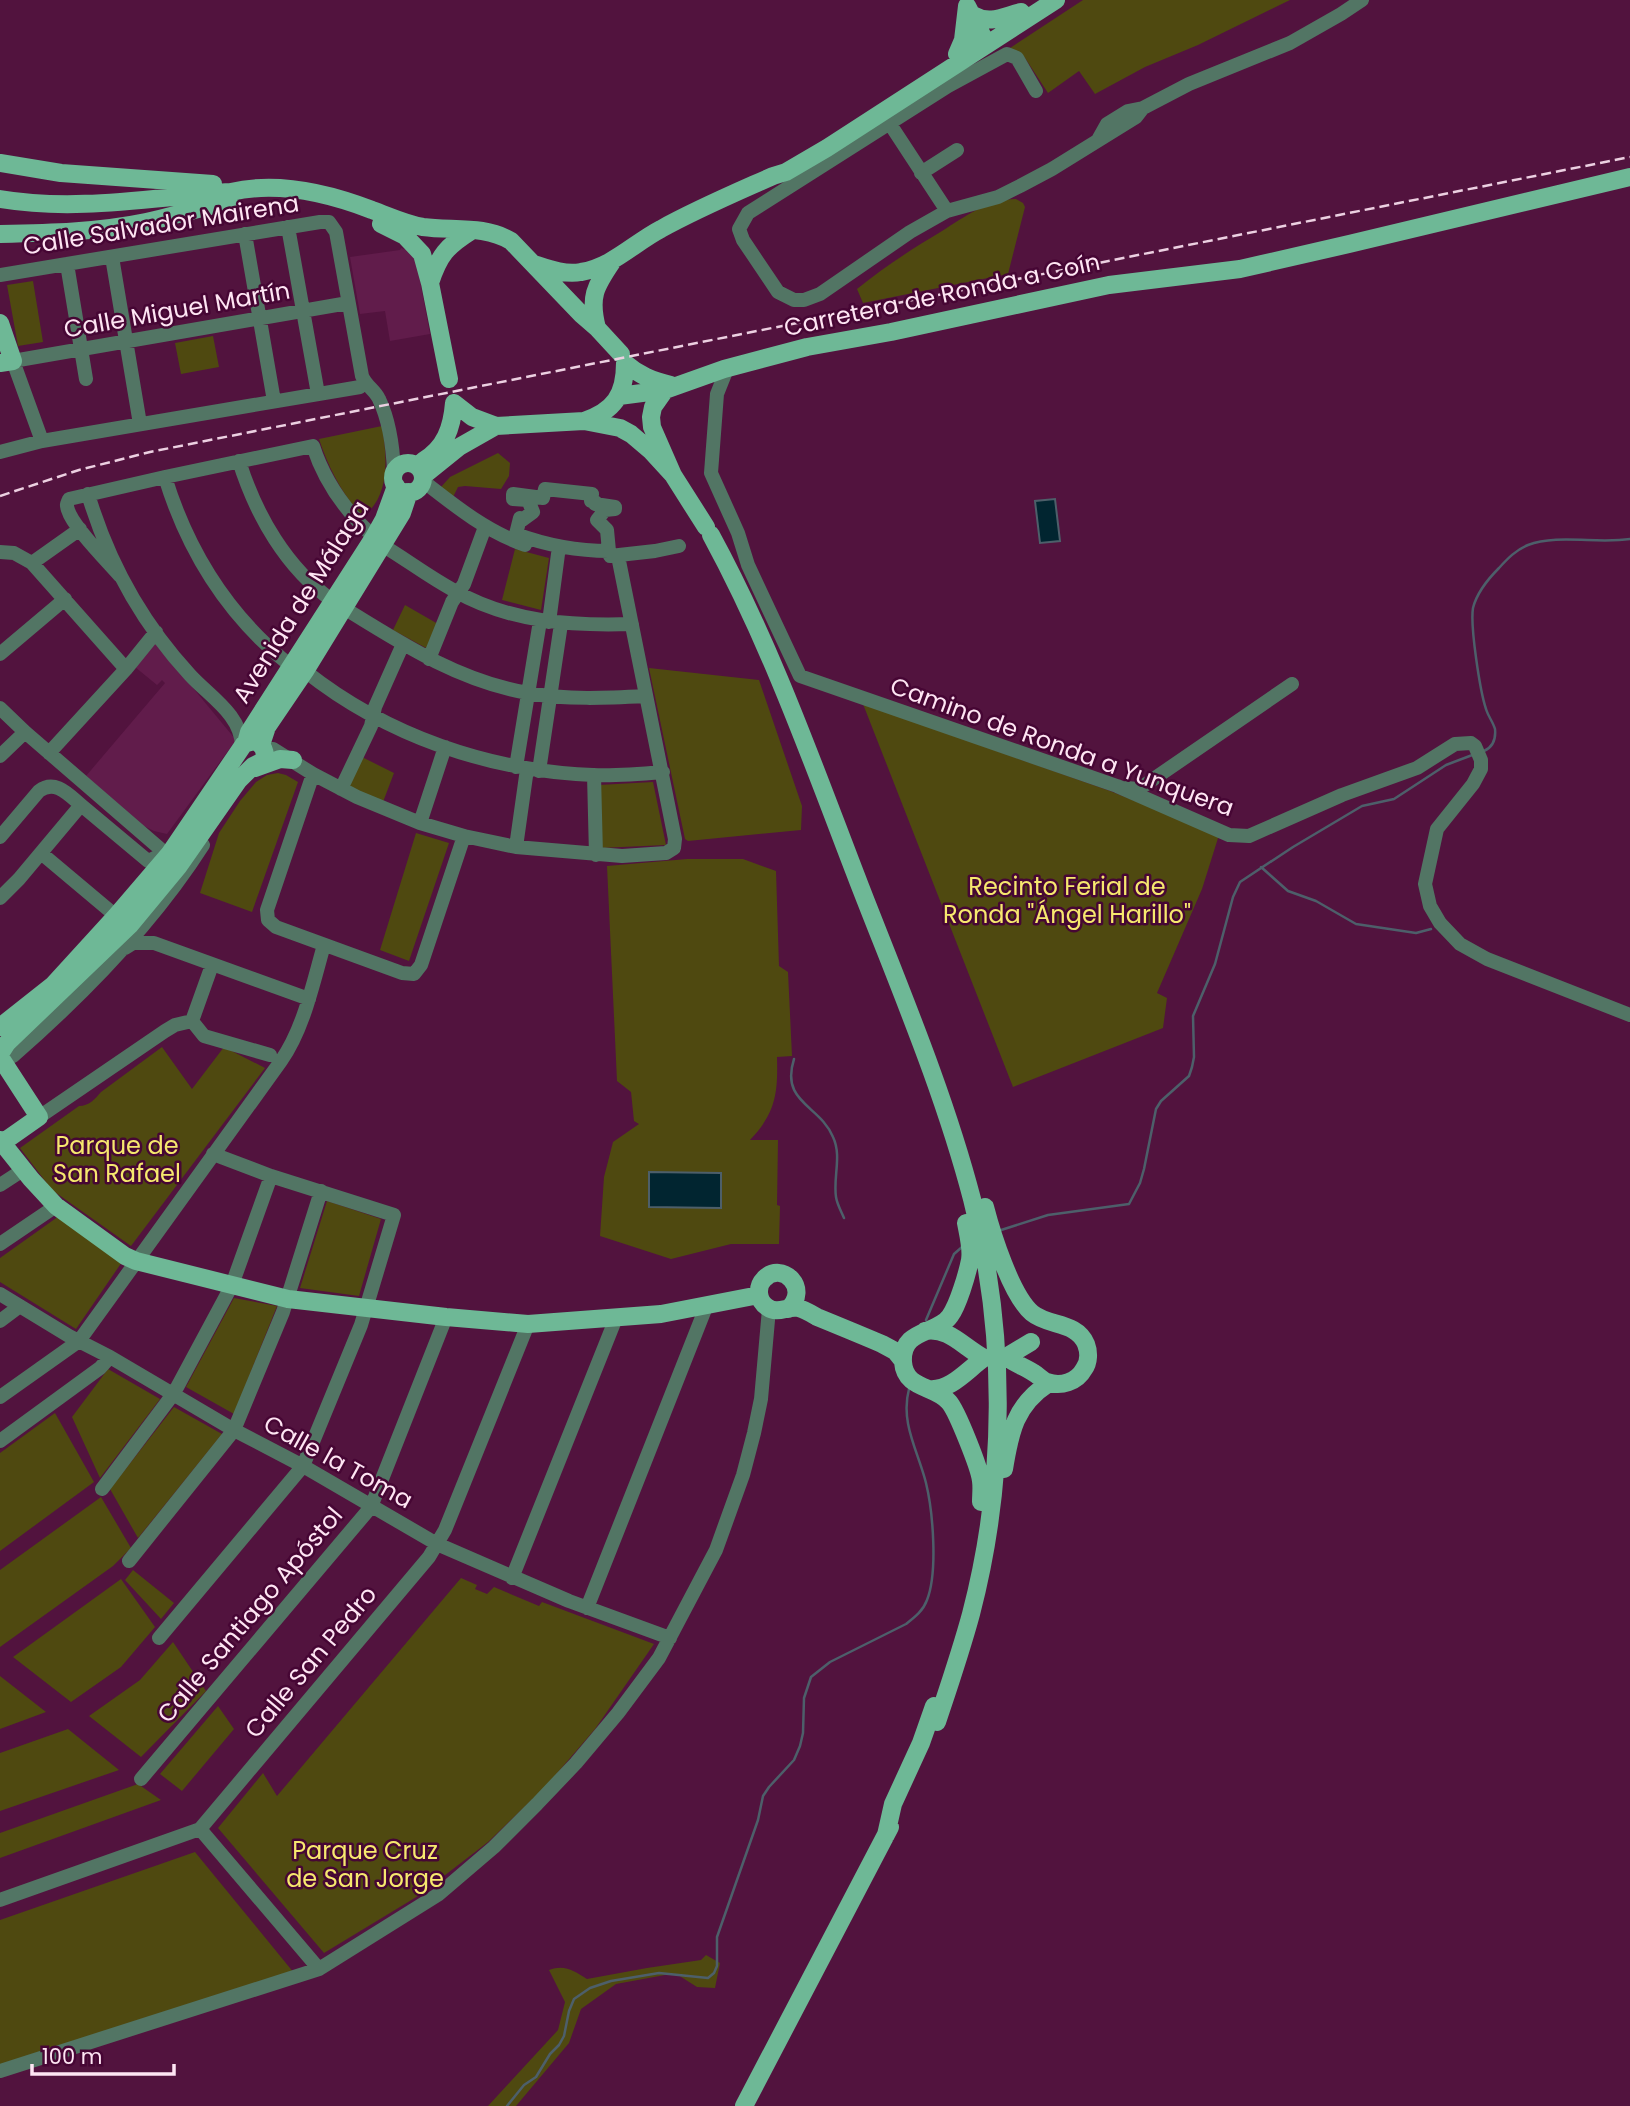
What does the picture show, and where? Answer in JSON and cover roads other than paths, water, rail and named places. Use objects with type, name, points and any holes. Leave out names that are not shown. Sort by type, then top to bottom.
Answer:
[{"type":"main road","points":[[969,12],[979,19],[995,20],[1047,3]]},
{"type":"main road","points":[[969,12],[971,34],[981,39],[990,38],[1047,3]]},
{"type":"main road","points":[[534,264],[571,273],[595,269],[612,262],[658,230],[786,172],[827,148],[922,88],[1047,3]]},
{"type":"main road","points":[[957,54],[969,12]]},
{"type":"main road","points":[[773,176],[1021,12]]},
{"type":"main road","points":[[922,88],[932,76],[975,48],[981,39]]},
{"type":"main road","points":[[0,163],[61,173],[259,193],[338,209],[390,227],[405,236],[422,254],[449,379]]},
{"type":"main road","name":"Carretera de Ronda a Coín","points":[[616,400],[669,388],[716,371],[794,350],[1109,285],[1224,269],[1431,216],[1630,177]]},
{"type":"main road","points":[[0,234],[59,232],[145,222],[279,188],[309,192],[422,227],[498,233],[511,241],[643,377],[669,388],[653,407],[651,418],[652,427],[669,468]]},
{"type":"main road","name":"Carretera de Ronda a Coín","points":[[1224,269],[1240,269],[1565,191]]},
{"type":"main road","points":[[0,199],[43,205],[74,205],[231,192],[259,193]]},
{"type":"main road","points":[[1354,235],[1371,235],[1392,230],[1398,232],[1402,228],[1422,223],[1431,216]]},
{"type":"main road","points":[[430,282],[443,252],[471,231]]},
{"type":"main road","points":[[597,328],[594,291],[612,262]]},
{"type":"main road","points":[[0,323],[6,362]]},
{"type":"main road","points":[[584,421],[597,416],[616,400],[624,384],[623,358]]},
{"type":"main road","points":[[616,400],[617,411],[638,428],[669,468],[708,531],[729,568],[770,657],[901,992],[946,1116],[972,1199],[989,1279],[995,1337],[997,1415],[994,1480],[988,1532],[971,1613],[937,1722]]},
{"type":"main road","points":[[407,474],[434,454],[446,439],[451,428],[454,403],[472,417],[496,426],[584,421],[620,428],[631,434],[669,468]]},
{"type":"main road","points":[[407,474],[496,426]]},
{"type":"main road","name":"Avenida de Málaga","points":[[0,1027],[53,985],[116,916],[251,747],[249,732],[298,668],[378,541],[384,519],[407,474]]},
{"type":"main road","points":[[247,772],[243,762],[251,747]]},
{"type":"main road","points":[[293,760],[267,762],[247,772],[218,808],[178,867],[130,925],[7,1042],[1,1059],[39,1117],[1,1142],[56,1206],[136,1261],[288,1299],[528,1324],[616,1318],[706,1307],[805,1302],[889,1338],[934,1329],[943,1331],[984,1358],[943,1388],[926,1389]]},
{"type":"main road","points":[[878,932],[951,1152],[961,1189],[970,1259],[950,1317],[920,1333],[908,1343],[903,1361]]},
{"type":"main road","points":[[901,992],[926,1036],[968,1148],[995,1243],[1022,1302],[1043,1321],[1062,1325],[1079,1333],[1088,1351],[1088,1360],[1078,1377],[1059,1385],[1006,1357],[1031,1342],[1036,1334],[1044,1329],[1052,1325],[1062,1325]]},
{"type":"main road","points":[[778,1302],[798,1308],[895,1351],[903,1361],[910,1379],[917,1385],[942,1395],[951,1403],[978,1466],[981,1507],[970,1586],[957,1636],[921,1743],[893,1804],[886,1835]]},
{"type":"main road","points":[[744,2106],[886,1835],[962,1669],[979,1613],[990,1561],[1010,1434],[1020,1412],[1042,1378]]},
{"type":"street","points":[[1036,91],[1017,58],[1007,54],[948,86],[748,212],[739,229],[743,240],[778,292],[794,300],[804,300],[820,294],[910,232],[947,211],[998,197],[1098,141],[1136,117],[1143,108],[1189,85],[1290,43],[1362,0]]},
{"type":"street","points":[[890,124],[947,211]]},
{"type":"street","points":[[921,173],[957,150]]},
{"type":"street","points":[[737,193],[748,212]]},
{"type":"street","name":"Calle Salvador Mairena","points":[[0,275],[329,222],[336,232],[348,303]]},
{"type":"street","points":[[288,227],[318,394]]},
{"type":"street","points":[[245,234],[274,401]]},
{"type":"street","points":[[112,257],[140,424]]},
{"type":"street","points":[[67,264],[86,379]]},
{"type":"street","points":[[348,303],[364,382],[378,396],[407,474],[485,527],[508,539],[558,554],[618,556],[680,545]]},
{"type":"street","name":"Calle Miguel Martín","points":[[6,362],[348,303]]},
{"type":"street","points":[[6,362],[42,441]]},
{"type":"street","name":"Camino de Ronda a Yunquera","points":[[716,371],[725,374],[717,394],[711,473],[738,533],[748,565],[800,676],[1117,786],[1229,835],[1249,836],[1342,795],[1418,768],[1455,744],[1465,742],[1478,753],[1480,769],[1473,784],[1437,829],[1425,884],[1430,906],[1440,923],[1460,944],[1487,959],[1630,1016]]},
{"type":"street","points":[[0,452],[42,441],[360,387],[364,382]]},
{"type":"street","points":[[120,576],[69,513],[66,506],[69,499],[313,446],[321,470],[341,503],[378,541],[457,593],[508,613],[550,622],[632,624]]},
{"type":"street","points":[[239,461],[256,507],[280,547],[313,586],[338,605],[429,659],[468,677],[528,693],[601,698],[646,696]]},
{"type":"street","points":[[164,477],[178,517],[220,593],[250,628],[298,668],[334,692],[404,731],[477,758],[527,769],[594,775],[663,772]]},
{"type":"street","points":[[545,489],[592,494],[591,501],[595,504],[615,507],[605,510],[597,520],[607,530],[609,551],[568,548],[532,540],[516,534],[520,519],[533,512],[528,500],[513,499],[513,494],[543,498],[545,489]]},
{"type":"street","points":[[88,494],[106,548],[134,601],[189,675],[228,712],[251,747],[273,749],[341,789],[420,823],[516,847],[622,856],[666,853],[674,848],[675,839],[663,772],[618,556]]},
{"type":"street","points":[[429,659],[457,593],[464,584],[485,527]]},
{"type":"street","points":[[32,563],[80,529]]},
{"type":"street","points":[[0,552],[14,553],[32,563],[126,669]]},
{"type":"street","points":[[527,769],[550,696],[550,622],[558,554]]},
{"type":"street","points":[[0,654],[65,599]]},
{"type":"street","points":[[516,847],[527,769],[528,693],[550,622]]},
{"type":"street","points":[[49,753],[156,632]]},
{"type":"street","points":[[341,789],[404,644]]},
{"type":"street","points":[[1117,786],[1139,789],[1292,684]]},
{"type":"street","points":[[0,708],[167,853],[148,861],[55,786],[46,786],[39,791],[0,837]]},
{"type":"street","points":[[0,755],[25,732]]},
{"type":"street","points":[[420,823],[445,747]]},
{"type":"street","points":[[313,774],[267,910],[268,920],[276,927],[402,973],[414,974],[421,965],[464,836]]},
{"type":"street","points":[[594,775],[596,855]]},
{"type":"street","points":[[0,898],[81,805]]},
{"type":"street","points":[[1,1059],[13,1056],[58,1016],[116,956],[201,849],[214,827],[218,808]]},
{"type":"street","points":[[41,853],[116,916]]},
{"type":"street","points":[[147,920],[148,935],[154,943]]},
{"type":"street","points":[[116,956],[134,943],[154,943],[309,999]]},
{"type":"street","points":[[0,1397],[79,1341],[288,1050],[309,999],[324,945]]},
{"type":"street","points":[[39,1117],[165,1031],[175,1025],[192,1021],[212,965]]},
{"type":"street","points":[[192,1021],[204,1036],[270,1055]]},
{"type":"street","points":[[159,1638],[303,1466],[366,1308],[394,1215],[271,1176],[213,1154]]},
{"type":"street","points":[[0,1185],[23,1170]]},
{"type":"street","points":[[102,1489],[174,1393],[232,1285],[271,1176]]},
{"type":"street","points":[[129,1561],[234,1430],[288,1299],[321,1191]]},
{"type":"street","points":[[0,1244],[56,1206]]},
{"type":"street","name":"Calle la Toma","points":[[0,1294],[437,1544],[512,1578],[670,1638]]},
{"type":"street","points":[[0,2071],[319,1969],[439,1894],[494,1847],[576,1763],[653,1665],[716,1550],[743,1475],[761,1399],[778,1302]]},
{"type":"street","points":[[0,1321],[20,1306]]},
{"type":"street","points":[[587,1608],[706,1307]]},
{"type":"street","name":"Calle Santiago Apóstol","points":[[141,1779],[371,1507],[446,1317]]},
{"type":"street","points":[[512,1578],[616,1318]]},
{"type":"street","name":"Calle San Pedro","points":[[200,1829],[421,1568],[437,1544],[528,1324]]},
{"type":"street","points":[[0,1441],[100,1368],[110,1357]]},
{"type":"street","points":[[0,1900],[200,1829],[319,1969]]},
{"type":"water","points":[[1055,499],[1060,541],[1040,543],[1035,501]]},
{"type":"water","points":[[649,1172],[721,1173],[721,1208],[649,1207]]},
{"type":"waterway","points":[[1484,751],[1492,745],[1495,733],[1484,700],[1473,629],[1473,608],[1483,586],[1509,558],[1528,545],[1552,540],[1630,539]]},
{"type":"waterway","points":[[998,1231],[1048,1215],[1129,1204],[1144,1169],[1156,1109],[1161,1101],[1189,1076],[1194,1057],[1193,1016],[1215,964],[1233,897],[1240,882],[1362,806],[1394,799],[1446,765],[1475,754]]},
{"type":"waterway","points":[[1261,867],[1288,891],[1316,901],[1356,924],[1416,933],[1431,929]]},
{"type":"waterway","points":[[794,1059],[792,1085],[797,1095],[827,1126],[836,1144],[836,1197],[844,1218]]},
{"type":"waterway","points":[[926,1320],[954,1254],[962,1247]]},
{"type":"waterway","points":[[507,2106],[524,2085],[536,2077],[559,2045],[574,1999],[590,1988],[611,1981],[659,1973],[708,1978],[714,1973],[717,1966],[717,1937],[758,1820],[763,1796],[794,1760],[800,1746],[804,1698],[811,1677],[830,1662],[906,1624],[925,1604],[932,1574],[931,1510],[926,1483],[908,1425],[909,1389]]},
{"type":"railway","points":[[0,496],[79,470],[150,452],[1630,157]]},
{"type":"park label","name":"Recinto Ferial de Ronda \"Ángel Harillo\"","points":[[1067,901]]},
{"type":"park label","name":"Parque de San Rafael","points":[[117,1160]]},
{"type":"park label","name":"Parque Cruz de San Jorge","points":[[365,1865]]}]
